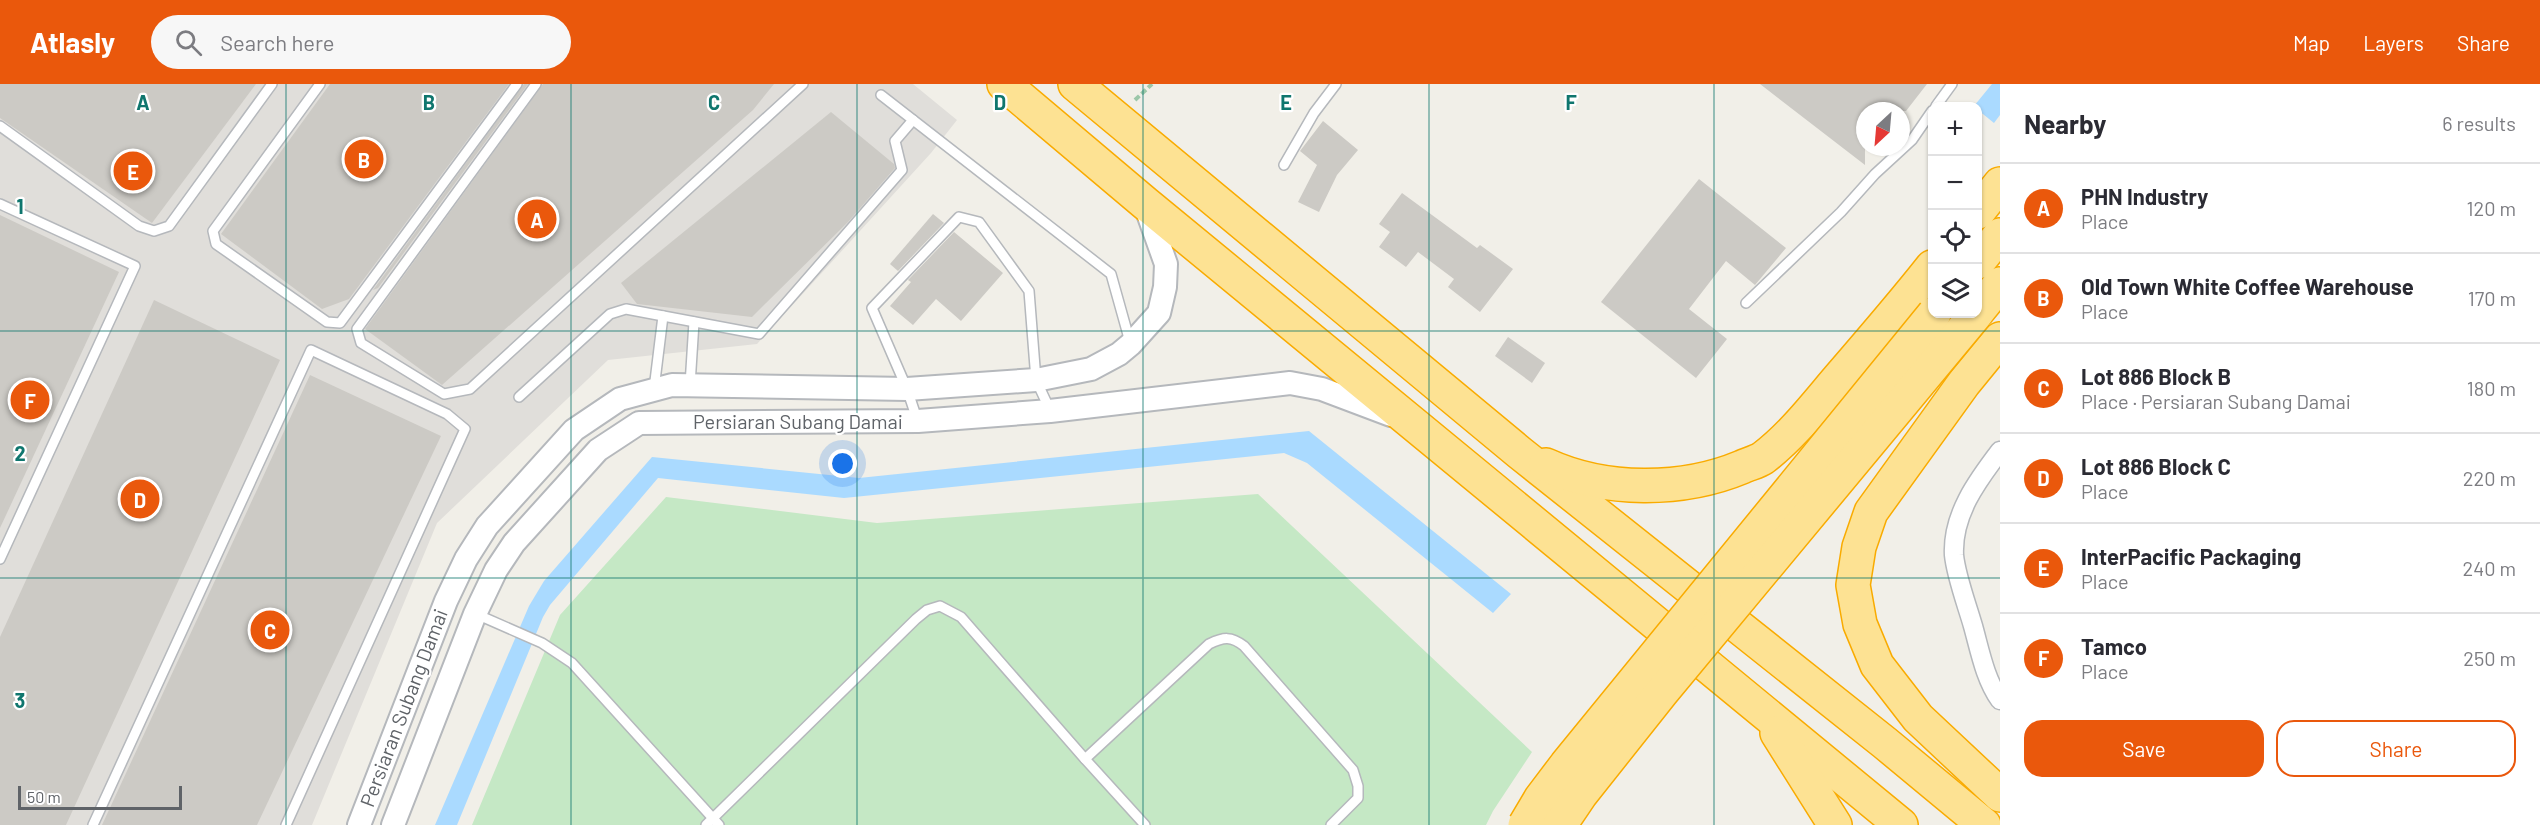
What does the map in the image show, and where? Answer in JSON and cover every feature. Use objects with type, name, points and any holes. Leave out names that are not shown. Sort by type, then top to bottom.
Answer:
[{"type":"highway","points":[[1004,84],[1145,203],[1901,825]]},
{"type":"highway","points":[[1075,84],[1520,453],[1885,743],[1984,825]]},
{"type":"highway","points":[[1979,210],[2000,184]]},
{"type":"highway","points":[[1982,256],[2000,235]]},
{"type":"highway","points":[[1520,453],[1566,474],[1604,482],[1651,485],[1684,483],[1728,473],[1761,459],[1803,420],[1928,272]]},
{"type":"highway","points":[[1982,306],[2000,284]]},
{"type":"highway","points":[[1525,825],[1541,798],[1566,765],[1931,318]]},
{"type":"highway","points":[[1560,825],[1581,794],[1662,692],[1972,318]]},
{"type":"highway","points":[[2000,339],[1964,383],[1871,512],[1859,547],[1853,585],[1860,624],[1877,665],[1918,718],[2000,796]]},
{"type":"highway","points":[[1760,707],[1835,825]]},
{"type":"highway","points":[[1885,743],[2000,796]]},
{"type":"street","name":"Persiaran Subang Damai","points":[[359,825],[446,601],[466,559],[487,526],[574,430],[620,399],[672,385],[907,389],[1036,380],[1090,369],[1119,354],[1159,313],[1165,287],[1166,264],[1145,203]]},
{"type":"street","name":"Persiaran Subang Damai","points":[[393,825],[475,614],[496,570],[514,543],[598,450],[639,423],[918,421],[1050,411],[1290,383],[1322,389],[1382,410],[1426,434]]},
{"type":"street","points":[[2000,451],[1979,479],[1964,506],[1955,536],[1954,556],[1984,667],[2000,700]]},
{"type":"lane","points":[[0,126],[139,226],[154,231],[169,226],[272,84]]},
{"type":"lane","points":[[320,84],[213,231],[213,238],[216,244],[327,322],[340,322],[517,84]]},
{"type":"lane","points":[[536,84],[357,329],[361,343],[444,394],[470,389],[803,84]]},
{"type":"lane","points":[[1284,165],[1314,113],[1336,84]]},
{"type":"lane","points":[[1939,102],[1952,84]]},
{"type":"lane","points":[[881,95],[1111,274],[1131,344]]},
{"type":"lane","points":[[1746,303],[1912,140],[1928,117]]},
{"type":"lane","points":[[519,397],[610,314],[626,309],[759,334],[902,170],[895,141],[913,120]]},
{"type":"lane","points":[[0,204],[135,266],[0,559]]},
{"type":"lane","points":[[918,421],[907,389],[872,308],[959,217],[980,222],[1029,291],[1036,380],[1050,411]]},
{"type":"lane","points":[[654,389],[663,316]]},
{"type":"lane","points":[[690,385],[694,322]]},
{"type":"lane","points":[[93,825],[311,350],[447,414],[465,429],[286,825]]},
{"type":"lane","points":[[475,614],[542,643],[572,663],[713,823],[916,619],[927,609],[940,606],[961,617],[1145,825]]},
{"type":"lane","points":[[1085,759],[1209,644],[1225,637],[1244,646],[1353,770],[1358,786],[1358,798],[1331,825]]},
{"type":"shaded area","points":[[0,84],[913,84],[957,120],[931,153],[757,344],[608,360],[437,523],[312,825],[0,825]]},
{"type":"green space","points":[[1258,494],[1532,752],[1486,825],[472,825],[560,615],[666,497],[877,523]]},
{"type":"water","points":[[1992,84],[2000,84],[2000,115],[1994,123],[1982,113],[1982,102],[1977,102]]},
{"type":"water","points":[[1309,431],[1511,594],[1493,613],[1307,463],[1284,453],[844,498],[658,478],[550,605],[457,825],[435,825],[529,606],[544,581],[652,457],[859,478]]},
{"type":"building","points":[[0,84],[256,84],[152,223],[0,118]]},
{"type":"building","points":[[330,84],[509,84],[349,299],[322,309],[221,234]]},
{"type":"building","points":[[524,84],[528,84],[378,288],[373,290]]},
{"type":"building","points":[[543,84],[774,84],[753,110],[442,385],[365,329]]},
{"type":"building","points":[[1760,84],[1927,84],[1910,106],[1910,102],[1856,102],[1856,156],[1865,156],[1865,165]]},
{"type":"building","points":[[831,112],[894,164],[895,168],[848,222],[752,317],[637,304],[621,283]]},
{"type":"building","points":[[1323,121],[1358,150],[1337,175],[1319,212],[1298,202],[1317,165],[1300,151]]},
{"type":"building","points":[[1699,179],[1786,248],[1755,285],[1726,261],[1689,309],[1727,339],[1696,378],[1601,302]]},
{"type":"building","points":[[1402,193],[1477,248],[1480,245],[1513,269],[1480,312],[1448,287],[1454,279],[1418,252],[1406,267],[1379,247],[1390,232],[1379,224]]},
{"type":"building","points":[[933,214],[944,223],[898,271],[890,264]]},
{"type":"building","points":[[0,215],[119,272],[0,528]]},
{"type":"building","points":[[954,232],[1003,273],[961,321],[936,299],[913,325],[890,306],[911,282],[908,280]]},
{"type":"building","points":[[154,300],[280,360],[66,825],[0,825],[0,637]]},
{"type":"building","points":[[1508,337],[1545,363],[1532,383],[1495,356]]},
{"type":"building","points":[[310,375],[441,436],[257,825],[102,825]]},
{"type":"place","name":"Old Town White Coffee Warehouse","points":[[364,159]]},
{"type":"place","name":"InterPacific Packaging","points":[[133,171]]},
{"type":"place","name":"PHN Industry","points":[[537,219]]},
{"type":"place","name":"Tamco","points":[[30,400]]},
{"type":"place","name":"Lot 886 Block C","points":[[140,499]]},
{"type":"place","name":"Lot 886 Block B","points":[[270,630]]}]
